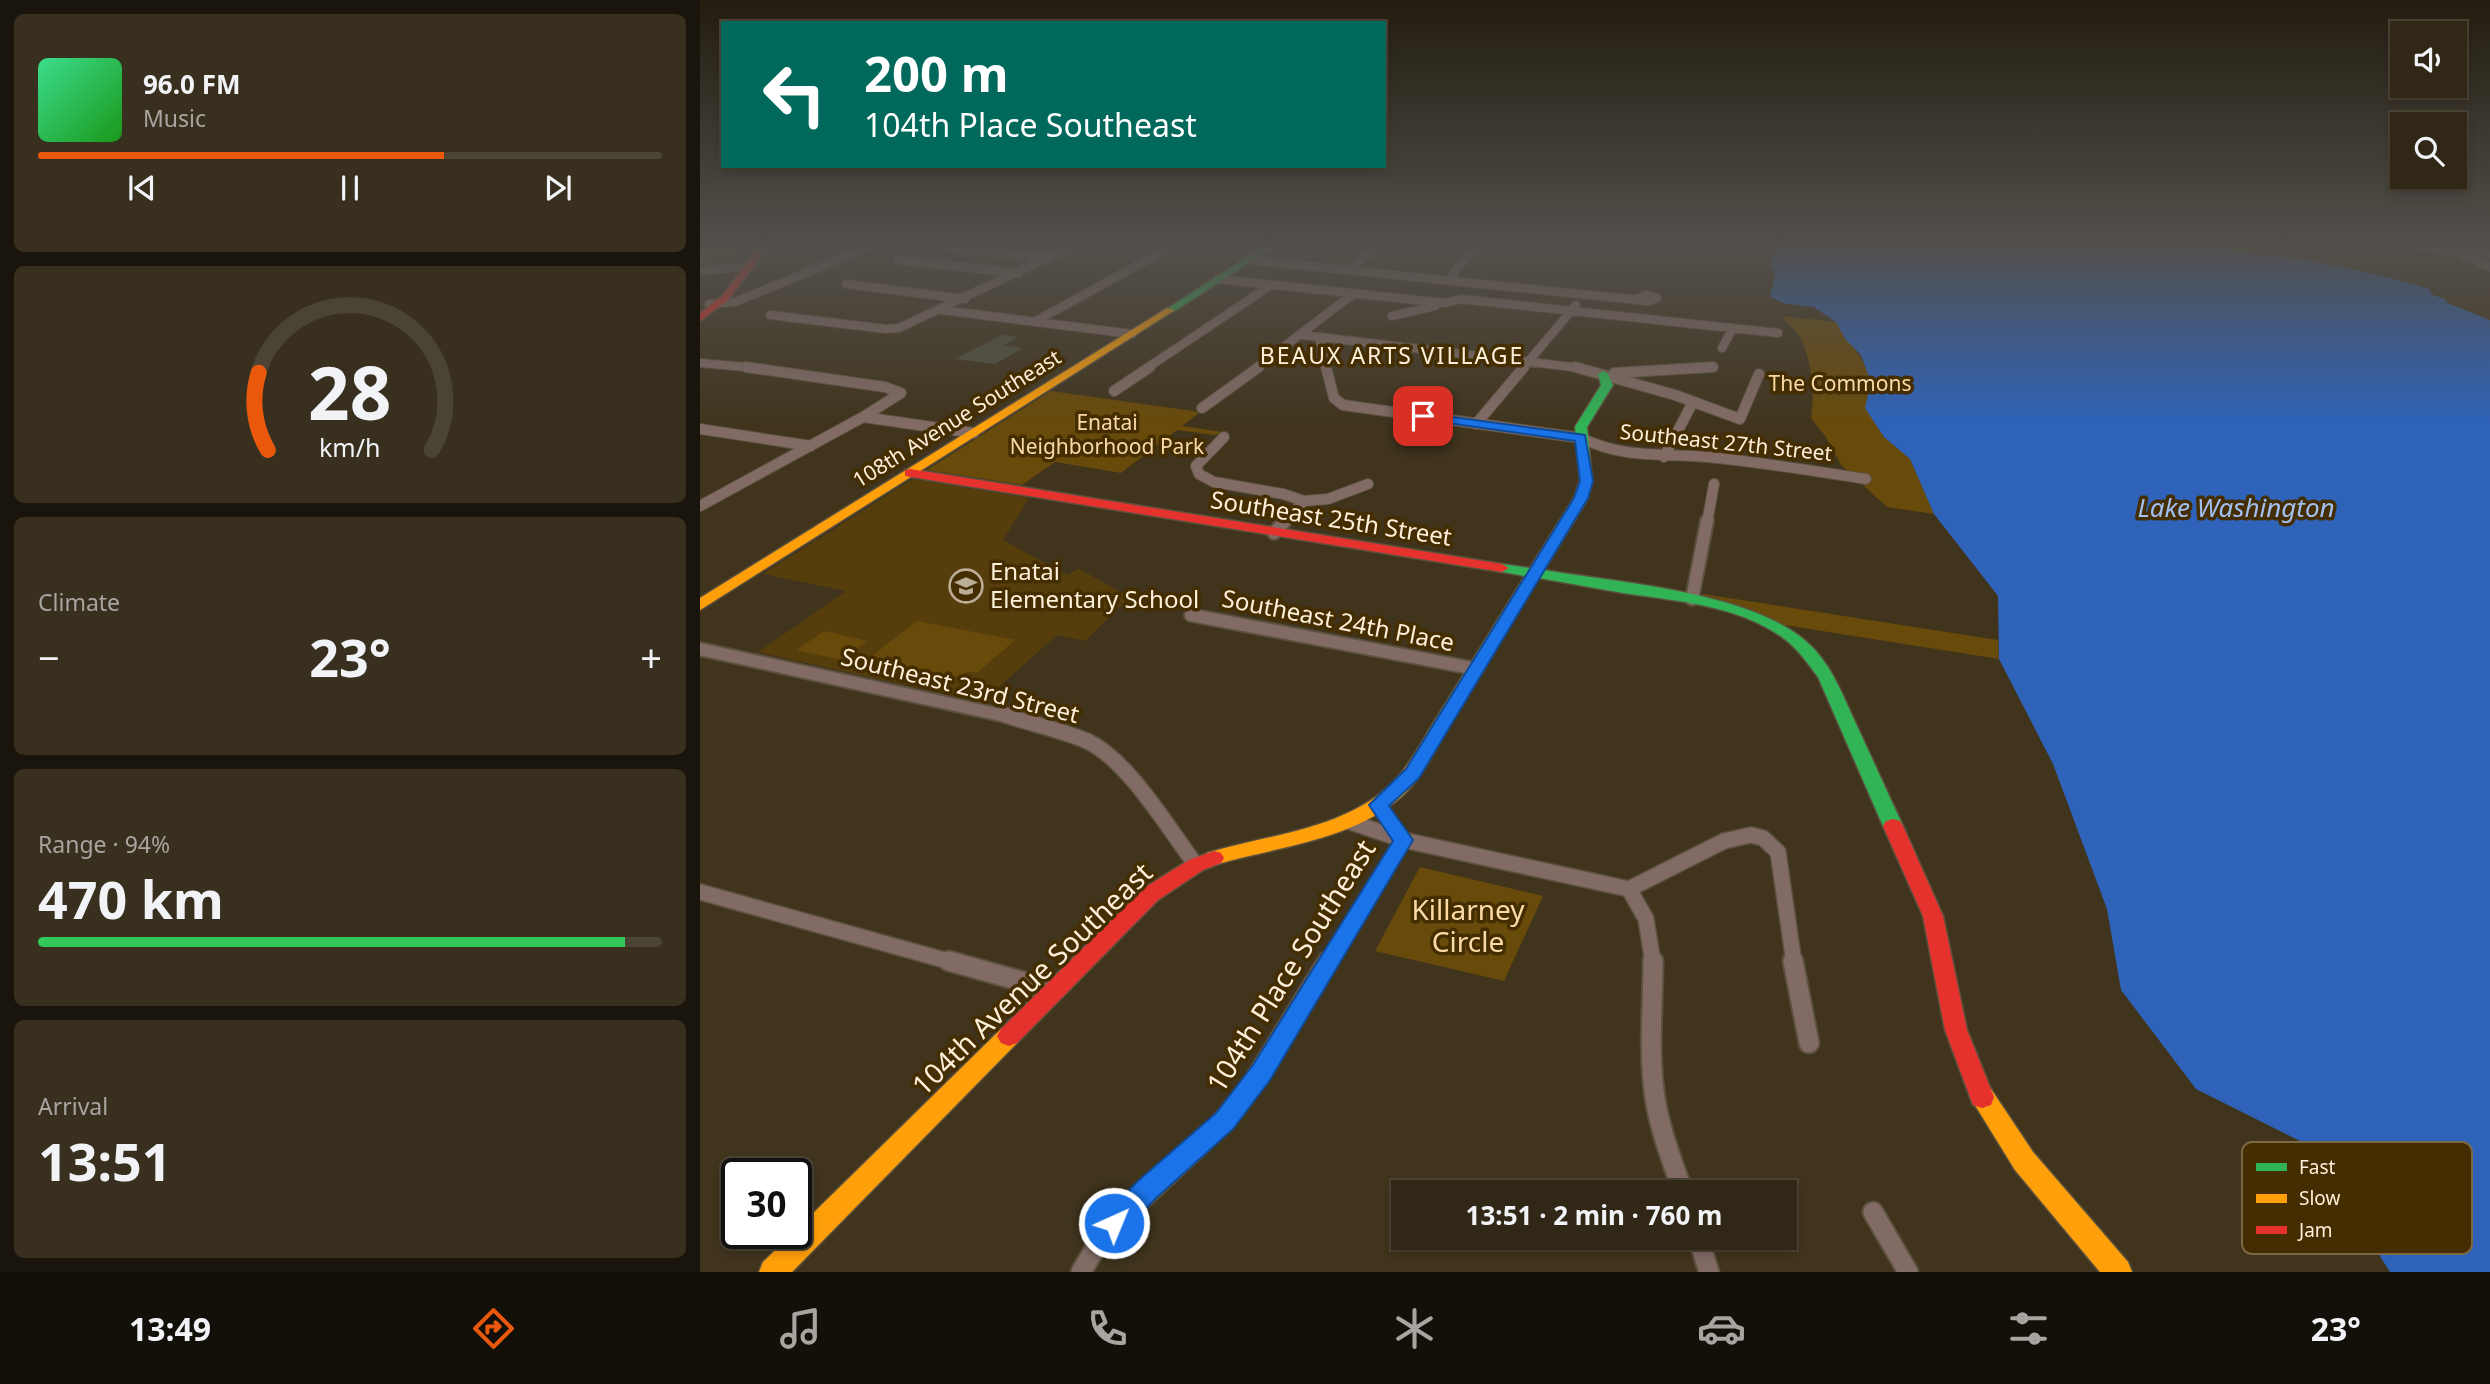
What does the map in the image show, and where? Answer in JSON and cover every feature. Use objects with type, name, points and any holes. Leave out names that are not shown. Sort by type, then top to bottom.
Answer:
[{"type":"street","points":[[707,310],[726,304]]},
{"type":"street","points":[[770,315],[894,329],[953,304]]},
{"type":"street","points":[[1035,322],[1067,304]]},
{"type":"street","name":"108th Avenue Southeast","points":[[700,605],[1178,304]]},
{"type":"street","points":[[1114,391],[1242,304]]},
{"type":"street","points":[[1202,408],[1340,304]]},
{"type":"street","points":[[1392,316],[1439,304]]},
{"type":"street","points":[[1511,304],[1777,332]]},
{"type":"street","points":[[1476,424],[1525,363],[1531,361],[1573,311],[1575,304]]},
{"type":"street","points":[[941,310],[1132,334]]},
{"type":"street","points":[[1722,348],[1732,328]]},
{"type":"street","points":[[1302,335],[1531,361],[1603,374],[1740,419],[1759,374]]},
{"type":"street","name":"Southeast 27th Street","points":[[1319,337],[1335,401],[1343,405],[1581,438],[1601,448],[1629,456],[1722,458],[1866,479]]},
{"type":"street","points":[[700,363],[734,365],[885,387],[901,393],[863,417],[700,506]]},
{"type":"street","points":[[1603,374],[1713,367]]},
{"type":"street","name":"104th Avenue Southeast","points":[[773,1272],[1151,894],[1196,865],[1348,821],[1378,805],[1412,773],[1584,490],[1586,481],[1581,427],[1607,385],[1603,374]]},
{"type":"street","points":[[1664,457],[1693,402]]},
{"type":"street","points":[[863,417],[974,433]]},
{"type":"street","points":[[700,429],[811,446]]},
{"type":"street","points":[[1224,437],[1198,462],[1196,470],[1214,482],[1283,494],[1304,501],[1328,499],[1368,484]]},
{"type":"street","name":"Southeast 25th Street","points":[[910,473],[1692,599],[1743,611],[1788,635],[1818,662],[1835,693],[1933,916],[1956,1030],[1985,1105],[2024,1161],[2118,1272]]},
{"type":"street","points":[[1692,599],[1714,484]]},
{"type":"street","points":[[1274,533],[1304,501]]},
{"type":"street","name":"Southeast 24th Place","points":[[1191,615],[1477,669]]},
{"type":"street","name":"Southeast 23rd Street","points":[[700,649],[997,713],[1086,741],[1124,768],[1196,865]]},
{"type":"street","name":"104th Place Southeast","points":[[1081,1272],[1104,1234],[1204,1141],[1245,1096],[1403,840],[1378,805]]},
{"type":"street","points":[[1348,821],[1403,840],[1629,889],[1723,843],[1742,836],[1762,838],[1778,852],[1790,943],[1809,1043]]},
{"type":"street","points":[[1629,889],[1641,904],[1653,943],[1653,1085],[1660,1123],[1679,1180]]},
{"type":"street","points":[[700,892],[1053,990]]},
{"type":"street","points":[[1873,1212],[1908,1272]]},
{"type":"street","points":[[1702,1250],[1709,1272]]},
{"type":"shaded area","name":"Enatai Elementary School","points":[[913,479],[1029,498],[1003,540],[1067,575],[1079,569],[1130,597],[1085,641],[1057,635],[982,702],[758,652],[846,591],[763,574]]},
{"type":"green space","name":"The Commons","points":[[1782,316],[1837,322],[1868,373],[1870,384],[1866,408],[1884,437],[1910,458],[1934,514],[1887,507],[1841,465],[1826,437],[1811,418],[1813,398],[1810,366],[1800,337]]},
{"type":"green space","name":"Enatai Neighborhood Park","points":[[1051,391],[1200,412],[1182,426],[1229,433],[1215,435],[1177,430],[1121,473],[1055,462],[1022,485],[927,470]]},
{"type":"green space","points":[[1703,594],[1998,640],[1999,659],[1766,622],[1703,598]]},
{"type":"green space","points":[[917,621],[1015,640],[978,672],[967,672],[947,681],[862,664]]},
{"type":"green space","points":[[824,631],[868,641],[842,660],[796,650]]},
{"type":"green space","name":"Killarney Circle","points":[[1420,867],[1543,896],[1504,981],[1375,951]]},
{"type":"water","name":"Lake Washington","points":[[1794,304],[2451,304],[2490,320],[2490,1272],[2390,1272],[2379,1254],[2472,1254],[2472,1142],[2302,1142],[2196,1089],[2121,990],[2107,909],[2053,764],[1999,659],[1998,596],[1934,514],[1910,459],[1884,437],[1865,408],[1871,382],[1861,355],[1846,340],[1836,322],[1814,307]]},
{"type":"building","points":[[1002,335],[1018,337],[1004,345],[1023,348],[995,364],[955,359]]},
{"type":"traffic: fast","points":[[1170,310],[1179,304]]},
{"type":"traffic: fast","points":[[1435,735],[1581,498],[1586,481],[1581,427],[1607,385],[1603,374]]},
{"type":"traffic: fast","points":[[1502,568],[1708,602],[1763,620],[1788,634],[1809,653],[1826,676],[1893,826]]},
{"type":"traffic: slow","points":[[700,605],[1170,310]]},
{"type":"traffic: slow","points":[[1214,858],[1321,830],[1372,808],[1394,792],[1413,772],[1435,735]]},
{"type":"traffic: slow","points":[[773,1272],[1009,1036]]},
{"type":"traffic: slow","points":[[1982,1097],[2024,1161],[2118,1272]]},
{"type":"traffic: jam","points":[[700,318],[717,304]]},
{"type":"traffic: jam","points":[[910,473],[1502,568]]},
{"type":"traffic: jam","points":[[1893,826],[1933,916],[1956,1030],[1982,1097]]},
{"type":"traffic: jam","points":[[1009,1036],[1151,894],[1196,865],[1214,858]]},
{"type":"place","name":"Enatai Elementary School","points":[[966,586]]},
{"type":"district","name":"BEAUX ARTS VILLAGE","points":[[1392,356]]},
{"type":"route","points":[[1114,1223],[1147,1189],[1224,1121],[1261,1072],[1403,840],[1378,805],[1394,793],[1412,773],[1581,498],[1586,481],[1581,438],[1423,416]]}]
